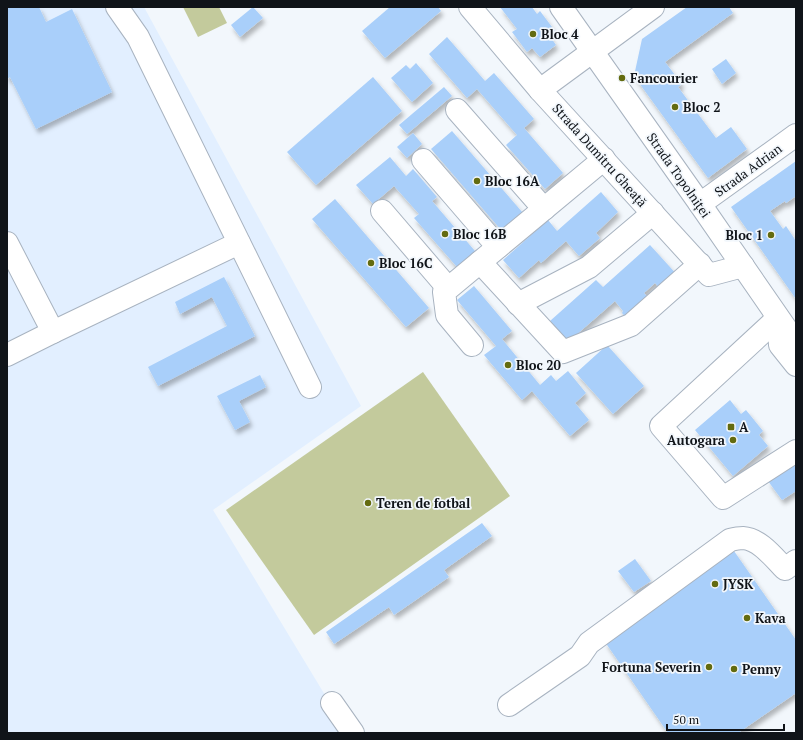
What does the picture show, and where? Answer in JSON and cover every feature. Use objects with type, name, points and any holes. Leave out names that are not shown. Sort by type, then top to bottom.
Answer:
[{"type":"street","points":[[117,7],[138,37],[310,387]]},
{"type":"street","name":"Strada Dumitru Gheață","points":[[470,7],[540,90],[709,274],[743,266]]},
{"type":"street","name":"Strada Topolniței","points":[[561,7],[796,343]]},
{"type":"street","points":[[540,90],[653,7]]},
{"type":"street","points":[[457,110],[544,209]]},
{"type":"street","name":"Strada Adrian","points":[[700,204],[796,135]]},
{"type":"street","points":[[472,345],[447,315],[444,292],[604,159]]},
{"type":"street","points":[[423,160],[498,247]]},
{"type":"street","points":[[382,211],[448,288]]},
{"type":"street","points":[[518,304],[589,267],[653,213]]},
{"type":"street","points":[[7,243],[53,332]]},
{"type":"street","points":[[7,355],[240,243]]},
{"type":"street","points":[[480,262],[563,352],[631,325],[700,264]]},
{"type":"street","points":[[778,318],[780,345],[796,365]]},
{"type":"street","points":[[778,318],[661,426],[723,498],[796,451]]},
{"type":"street","points":[[508,705],[580,656],[589,643],[730,540],[743,538],[756,542],[784,569],[796,561]]},
{"type":"street","points":[[332,703],[352,733]]},
{"type":"shaded area","points":[[7,7],[144,7],[361,406],[213,510],[348,733],[7,733]]},
{"type":"green space","points":[[183,7],[219,7],[227,23],[198,37]]},
{"type":"green space","name":"Teren de fotbal","points":[[423,372],[510,496],[314,635],[226,510]]},
{"type":"building","points":[[7,7],[39,7],[46,22],[72,9],[112,92],[36,129],[10,77],[7,79]]},
{"type":"building","points":[[253,7],[263,18],[240,37],[231,25]]},
{"type":"building","points":[[390,7],[438,7],[441,11],[385,58],[362,31]]},
{"type":"building","name":"Bloc 4","points":[[500,7],[532,7],[537,14],[540,11],[555,31],[549,35],[556,45],[540,57],[532,48],[527,52],[512,32],[517,29]]},
{"type":"building","name":"Bloc 2","points":[[687,7],[729,7],[733,13],[665,62],[682,84],[678,87],[716,138],[731,127],[747,149],[708,178],[634,76],[642,39]]},
{"type":"building","points":[[447,37],[485,81],[494,73],[534,119],[524,128],[563,173],[545,189],[506,145],[517,135],[477,89],[467,98],[429,54]]},
{"type":"building","points":[[726,59],[736,73],[722,84],[712,69]]},
{"type":"building","points":[[416,63],[433,83],[412,102],[391,78],[406,65],[410,69]]},
{"type":"building","points":[[373,77],[402,111],[316,185],[287,152]]},
{"type":"building","points":[[444,87],[452,96],[407,134],[399,125]]},
{"type":"building","name":"Bloc 16A","points":[[452,131],[523,213],[502,231],[431,149]]},
{"type":"building","points":[[413,133],[422,144],[407,158],[397,147]]},
{"type":"building","name":"Bloc 16B","points":[[390,157],[406,176],[413,169],[437,197],[432,201],[475,251],[457,267],[414,218],[419,214],[394,186],[373,204],[356,185]]},
{"type":"building","name":"Bloc 1","points":[[796,161],[796,196],[770,211],[783,229],[786,226],[796,241],[796,299],[731,207]]},
{"type":"building","points":[[601,192],[618,212],[596,233],[600,238],[579,256],[566,241],[541,263],[539,260],[519,278],[503,260],[548,220],[557,231]]},
{"type":"building","name":"Bloc 16C","points":[[335,199],[429,308],[406,327],[312,219]]},
{"type":"building","points":[[650,245],[679,277],[662,291],[655,283],[644,293],[653,303],[630,322],[622,313],[623,311],[615,301],[568,342],[550,321],[596,280],[603,287]]},
{"type":"building","points":[[224,277],[255,336],[158,386],[148,367],[227,326],[212,297],[180,314],[175,302]]},
{"type":"building","name":"Bloc 20","points":[[474,286],[512,331],[502,339],[540,385],[551,375],[556,381],[568,371],[586,393],[575,403],[589,420],[570,436],[532,391],[522,400],[484,355],[496,346],[457,300]]},
{"type":"building","points":[[607,345],[644,386],[613,414],[576,373]]},
{"type":"building","points":[[260,375],[266,387],[239,401],[250,422],[235,430],[217,396]]},
{"type":"building","name":"Autogara","points":[[730,400],[741,414],[746,410],[763,431],[759,435],[768,446],[733,476],[695,430]]},
{"type":"building","points":[[796,464],[796,491],[782,500],[768,481]]},
{"type":"building","points":[[482,523],[492,536],[444,570],[449,577],[394,615],[389,607],[334,644],[326,632]]},
{"type":"building","name":"Fortuna Severin","points":[[734,551],[796,640],[796,693],[738,733],[668,733],[605,642]]},
{"type":"building","points":[[635,559],[651,581],[634,592],[618,571]]},
{"type":"place","name":"Bloc 4","points":[[533,34]]},
{"type":"place","name":"Fancourier","points":[[622,78]]},
{"type":"place","name":"Bloc 2","points":[[675,107]]},
{"type":"place","name":"Bloc 16A","points":[[477,181]]},
{"type":"place","name":"Bloc 16B","points":[[445,234]]},
{"type":"place","name":"Bloc 1","points":[[771,235]]},
{"type":"place","name":"Bloc 16C","points":[[371,263]]},
{"type":"place","name":"Bloc 20","points":[[508,365]]},
{"type":"place","name":"A","points":[[731,427]]},
{"type":"place","name":"Autogara","points":[[733,440]]},
{"type":"place","name":"Teren de fotbal","points":[[368,503]]},
{"type":"place","name":"JYSK","points":[[715,584]]},
{"type":"place","name":"Kava","points":[[747,618]]},
{"type":"place","name":"Fortuna Severin","points":[[709,667]]},
{"type":"place","name":"Penny","points":[[734,669]]}]
